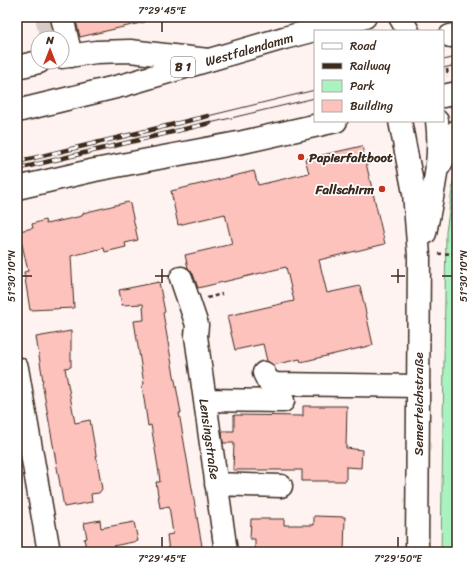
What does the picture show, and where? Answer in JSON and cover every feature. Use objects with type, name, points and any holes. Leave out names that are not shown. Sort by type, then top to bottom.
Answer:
[{"type":"main road","points":[[62,17],[64,30]]},
{"type":"main road","points":[[284,38],[302,17]]},
{"type":"main road","points":[[400,17],[407,30]]},
{"type":"main road","name":"Westfalendamm","points":[[321,30],[363,21]]},
{"type":"main road","name":"Westfalendamm","points":[[17,111],[124,84],[284,38],[314,32]]},
{"type":"main road","points":[[70,56],[96,52],[130,51],[208,60]]},
{"type":"main road","points":[[17,67],[30,64]]},
{"type":"main road","points":[[444,96],[457,93]]},
{"type":"main road","points":[[17,188],[95,170],[242,142],[332,122]]},
{"type":"main road","name":"Semerteichstraße","points":[[400,122],[414,193],[419,256],[417,552]]},
{"type":"main road","name":"Semerteichstraße","points":[[419,256],[436,173],[437,122]]},
{"type":"main road","points":[[436,173],[457,131]]},
{"type":"main road","name":"Lensingstraße","points":[[181,278],[196,326],[196,336],[226,552]]},
{"type":"main road","points":[[17,368],[48,552]]},
{"type":"main road","points":[[204,393],[274,386],[418,386]]},
{"type":"main road","points":[[216,484],[281,486]]},
{"type":"path","points":[[208,297],[222,294]]},
{"type":"green space","points":[[457,167],[457,552],[441,552],[446,232],[454,176]]},
{"type":"building","points":[[75,17],[144,17],[145,22],[80,37]]},
{"type":"building","points":[[362,146],[385,244],[319,260],[327,293],[360,286],[373,345],[301,362],[300,359],[273,365],[267,361],[263,344],[235,350],[227,316],[294,301],[286,267],[198,288],[193,274],[188,268],[185,255],[232,244],[225,214],[178,225],[171,191],[254,171],[258,185],[309,173],[305,159]]},
{"type":"building","points":[[128,202],[130,204],[138,240],[125,243],[126,247],[105,252],[104,248],[71,256],[74,308],[30,310],[24,272],[28,271],[19,231],[33,228],[32,224],[45,220],[46,224],[82,216],[83,213]]},
{"type":"building","points":[[159,282],[181,413],[179,413],[203,552],[169,552],[167,535],[173,534],[169,506],[160,508],[156,482],[160,482],[159,473],[151,425],[148,426],[142,385],[144,384],[134,321],[144,320],[143,304],[122,305],[119,290]]},
{"type":"building","points":[[71,331],[71,367],[65,368],[75,423],[90,420],[102,489],[99,493],[91,494],[92,502],[64,507],[42,382],[36,337]]},
{"type":"building","points":[[303,406],[347,406],[346,448],[362,450],[361,468],[346,467],[346,481],[302,481],[302,470],[233,470],[234,443],[223,443],[222,431],[234,431],[234,415],[303,416]]},
{"type":"building","points":[[314,516],[345,517],[344,552],[255,552],[255,539],[250,539],[251,519],[284,519],[284,525],[314,525]]},
{"type":"building","points":[[100,520],[101,528],[134,522],[138,541],[113,546],[114,549],[87,552],[84,539],[87,538],[84,523]]},
{"type":"tunnel","points":[[46,17],[49,30]]},
{"type":"tram line","points":[[444,60],[457,57]]},
{"type":"tram line","points":[[444,68],[457,65]]},
{"type":"tram line","points":[[208,116],[314,90]]},
{"type":"tram line","points":[[210,123],[314,98]]},
{"type":"railway","points":[[17,162],[208,116]]},
{"type":"railway","points":[[17,169],[210,123]]},
{"type":"place","name":"Papierfaltboot","points":[[301,157]]},
{"type":"place","name":"Fallschirm","points":[[382,189]]}]
